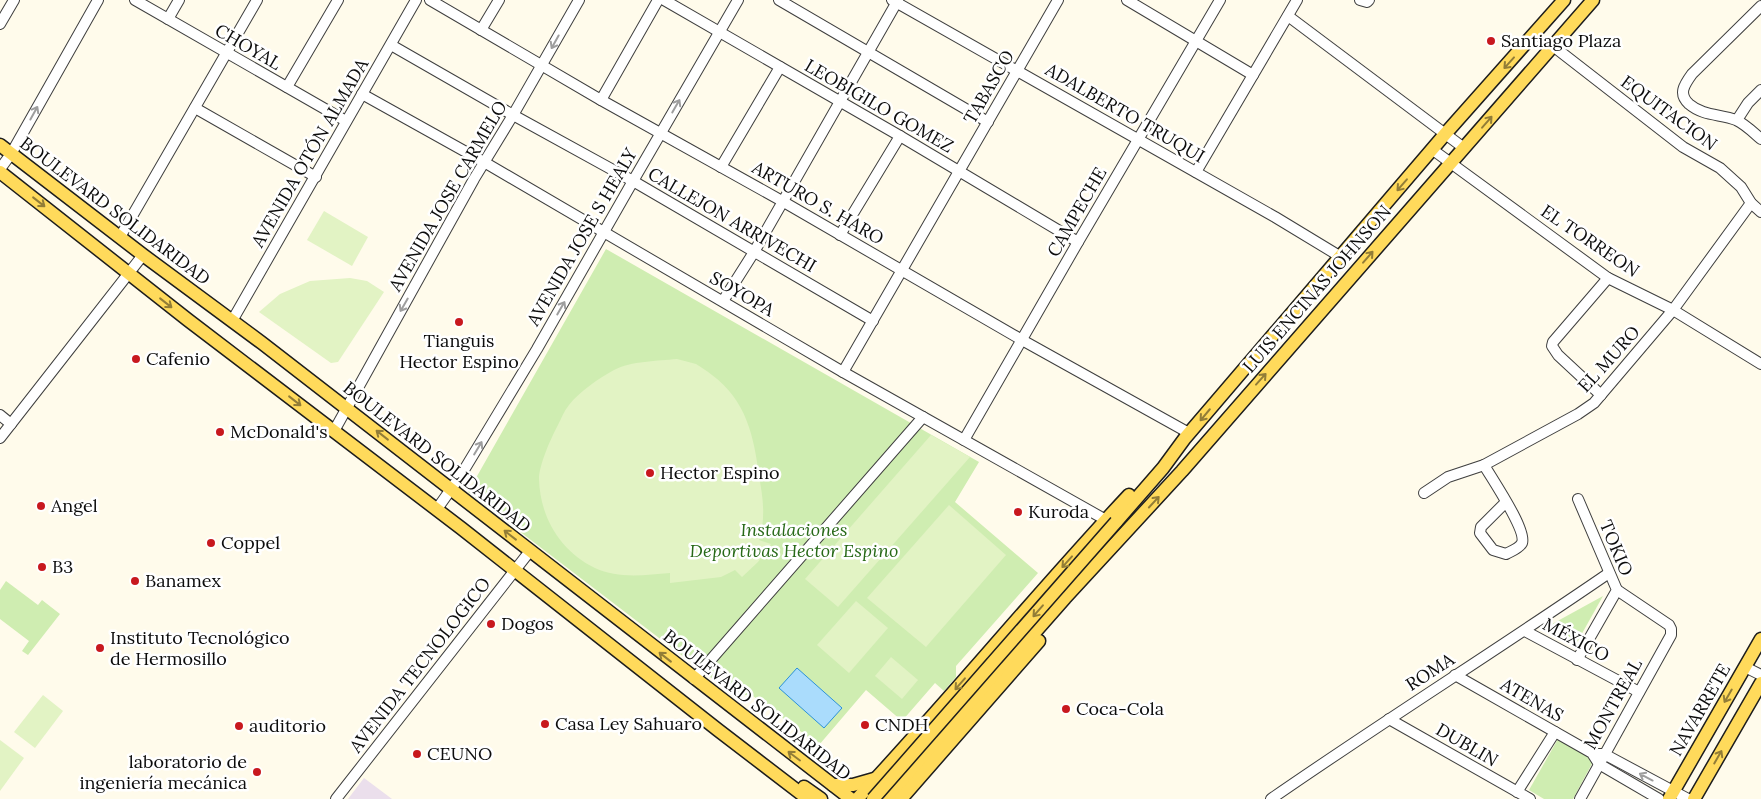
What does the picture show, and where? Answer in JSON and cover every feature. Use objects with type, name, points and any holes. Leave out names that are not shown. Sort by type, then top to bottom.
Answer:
[{"type":"main road","name":"LUIS ENCINAS JOHNSON","points":[[1111,521],[1163,468],[1187,436],[1446,133],[1564,0]]},
{"type":"main road","name":"LUIS ENCINAS JOHNSON","points":[[927,755],[1065,598],[1182,471],[1593,0]]},
{"type":"main road","points":[[1552,46],[1549,38],[1550,24],[1555,12]]},
{"type":"main road","name":"BOULEVARD SOLIDARIDAD","points":[[0,145],[347,408],[850,799]]},
{"type":"main road","points":[[0,171],[128,273],[437,509],[808,799]]},
{"type":"main road","points":[[857,799],[1111,521]]},
{"type":"main road","points":[[872,799],[1111,521]]},
{"type":"main road","points":[[901,799],[1083,589],[1101,567],[1121,537]]},
{"type":"main road","points":[[540,591],[558,596],[570,604],[812,794],[821,799]]},
{"type":"main road","name":"NAVARRETE","points":[[1672,795],[1761,639]]},
{"type":"main road","points":[[1694,799],[1761,683]]},
{"type":"main road","points":[[872,799],[927,755]]},
{"type":"main road","points":[[888,799],[927,755]]},
{"type":"main road","points":[[833,785],[862,784],[876,778]]},
{"type":"main road","points":[[786,782],[800,799]]},
{"type":"street","points":[[0,24],[14,0]]},
{"type":"street","points":[[0,171],[98,0]]},
{"type":"street","name":"CHOYAL","points":[[135,0],[346,121]]},
{"type":"street","points":[[168,19],[179,0]]},
{"type":"street","points":[[120,237],[257,0]]},
{"type":"street","points":[[287,87],[338,0]]},
{"type":"street","name":"AVENIDA OTÓN ALMADA","points":[[232,321],[416,0]]},
{"type":"street","name":"ARTURO S. HARO","points":[[430,0],[601,100],[902,270],[1187,436]]},
{"type":"street","points":[[481,30],[498,0]]},
{"type":"street","name":"AVENIDA JOSE CARMELO","points":[[334,431],[484,162],[579,0]]},
{"type":"street","points":[[601,100],[658,0]]},
{"type":"street","name":"LEOBIGILO GOMEZ","points":[[664,0],[900,136],[1078,242]]},
{"type":"street","name":"AVENIDA JOSE S HEALY","points":[[437,509],[462,475],[528,365],[738,0]]},
{"type":"street","points":[[779,0],[988,122]]},
{"type":"street","name":"TABASCO","points":[[842,372],[1058,0]]},
{"type":"street","name":"CAMPECHE","points":[[964,440],[1220,0]]},
{"type":"street","points":[[1196,172],[1297,0]]},
{"type":"street","points":[[723,301],[754,252],[840,102],[895,1]]},
{"type":"street","name":"ADALBERTO TRUQUI","points":[[895,1],[1196,172],[1340,258]]},
{"type":"street","points":[[1132,1],[1252,75]]},
{"type":"street","points":[[1761,6],[1692,74],[1684,85],[1682,93],[1684,100],[1696,110],[1737,120],[1761,139]]},
{"type":"street","points":[[1288,16],[1464,148]]},
{"type":"street","name":"CALLEJON ARRIVECHI","points":[[391,45],[513,115],[633,180],[873,321]]},
{"type":"street","name":"EQUITACION","points":[[1552,46],[1683,146],[1720,168],[1741,187],[1751,203],[1761,212]]},
{"type":"street","points":[[721,167],[780,67]]},
{"type":"street","points":[[1737,120],[1748,103],[1761,90]]},
{"type":"street","name":"SOYOPA","points":[[362,94],[484,162],[842,372],[1111,521]]},
{"type":"street","points":[[195,108],[316,177]]},
{"type":"street","points":[[840,235],[900,136]]},
{"type":"street","name":"EL TORREON","points":[[1433,150],[1608,278],[1673,310],[1761,364]]},
{"type":"street","name":"EL MURO","points":[[1424,493],[1448,477],[1484,465],[1578,414],[1594,403],[1673,310],[1751,203]]},
{"type":"street","points":[[0,438],[143,255]]},
{"type":"street","points":[[1601,395],[1554,351],[1552,346],[1553,342],[1608,278]]},
{"type":"street","points":[[0,416],[11,424]]},
{"type":"street","points":[[694,679],[923,417]]},
{"type":"street","points":[[1484,465],[1514,515],[1522,536],[1522,542],[1517,548],[1506,554],[1493,550],[1480,533],[1482,527],[1506,502]]},
{"type":"street","name":"TOKIO","points":[[1577,660],[1617,590],[1578,499]]},
{"type":"street","name":"AVENIDA TECNOLOGICO","points":[[336,799],[530,551]]},
{"type":"street","name":"ROMA","points":[[1271,799],[1455,675],[1525,631],[1609,573]]},
{"type":"street","name":"MONTREAL","points":[[1580,799],[1670,635],[1671,629],[1669,625],[1617,590]]},
{"type":"street","name":"MÉXICO","points":[[1525,631],[1639,692]]},
{"type":"street","points":[[1745,667],[1761,675]]},
{"type":"street","name":"ATENAS","points":[[1455,675],[1592,754],[1672,795],[1688,799]]},
{"type":"street","name":"DUBLIN","points":[[1389,719],[1530,799]]},
{"type":"street","points":[[1517,792],[1555,732]]},
{"type":"street","points":[[1602,759],[1658,799]]},
{"type":"shaded area","points":[[364,778],[392,799],[348,799]]},
{"type":"green space","points":[[324,211],[368,237],[352,266],[307,240]]},
{"type":"green space","name":"Instalaciones Deportivas Hector Espino","points":[[606,249],[979,462],[955,502],[1038,573],[956,666],[956,677],[944,691],[935,683],[902,721],[866,690],[819,745],[753,696],[731,693],[468,492]]},
{"type":"green space","points":[[350,278],[367,281],[384,292],[338,362],[331,363],[259,312],[280,294],[310,281]]},
{"type":"green space","name":"Hector Espino","points":[[677,359],[696,364],[724,385],[740,407],[751,433],[763,500],[763,524],[759,540],[771,544],[758,562],[742,577],[735,570],[721,577],[670,583],[670,573],[622,575],[595,568],[583,561],[562,542],[554,531],[543,507],[539,479],[541,466],[555,430],[573,400],[596,381],[621,367],[645,362]]},
{"type":"green space","points":[[931,435],[970,457],[838,607],[805,579]]},
{"type":"green space","points":[[949,505],[1006,555],[926,647],[867,598]]},
{"type":"green space","points":[[6,581],[38,605],[42,600],[60,614],[28,655],[22,651],[29,641],[0,619],[0,590]]},
{"type":"green space","points":[[1603,596],[1575,646],[1543,629]]},
{"type":"green space","points":[[856,601],[888,628],[849,673],[817,645]]},
{"type":"green space","points":[[891,657],[918,680],[902,699],[875,676]]},
{"type":"green space","points":[[43,695],[63,711],[35,748],[14,732]]},
{"type":"green space","points":[[1558,739],[1594,760],[1573,799],[1544,799],[1529,790]]},
{"type":"green space","points":[[0,740],[24,758],[0,791]]},
{"type":"water","points":[[797,668],[842,708],[824,728],[779,688]]},
{"type":"place","name":"Santiago Plaza","points":[[1491,41]]},
{"type":"place","name":"Tianguis Hector Espino","points":[[459,322]]},
{"type":"place","name":"Cafenio","points":[[136,359]]},
{"type":"place","name":"McDonald's","points":[[220,432]]},
{"type":"place","name":"Hector Espino","points":[[650,473]]},
{"type":"place","name":"Angel","points":[[41,506]]},
{"type":"place","name":"Kuroda","points":[[1018,512]]},
{"type":"place","name":"Coppel","points":[[211,543]]},
{"type":"place","name":"B3","points":[[42,567]]},
{"type":"place","name":"Banamex","points":[[135,581]]},
{"type":"place","name":"Dogos","points":[[491,624]]},
{"type":"place","name":"Instituto Tecnológico de Hermosillo","points":[[100,648]]},
{"type":"place","name":"Coca-Cola","points":[[1066,709]]},
{"type":"place","name":"Casa Ley Sahuaro","points":[[545,724]]},
{"type":"place","name":"CNDH","points":[[865,725]]},
{"type":"place","name":"auditorio","points":[[239,726]]},
{"type":"place","name":"CEUNO","points":[[417,754]]},
{"type":"place","name":"laboratorio de ingeniería mecánica","points":[[257,772]]}]
